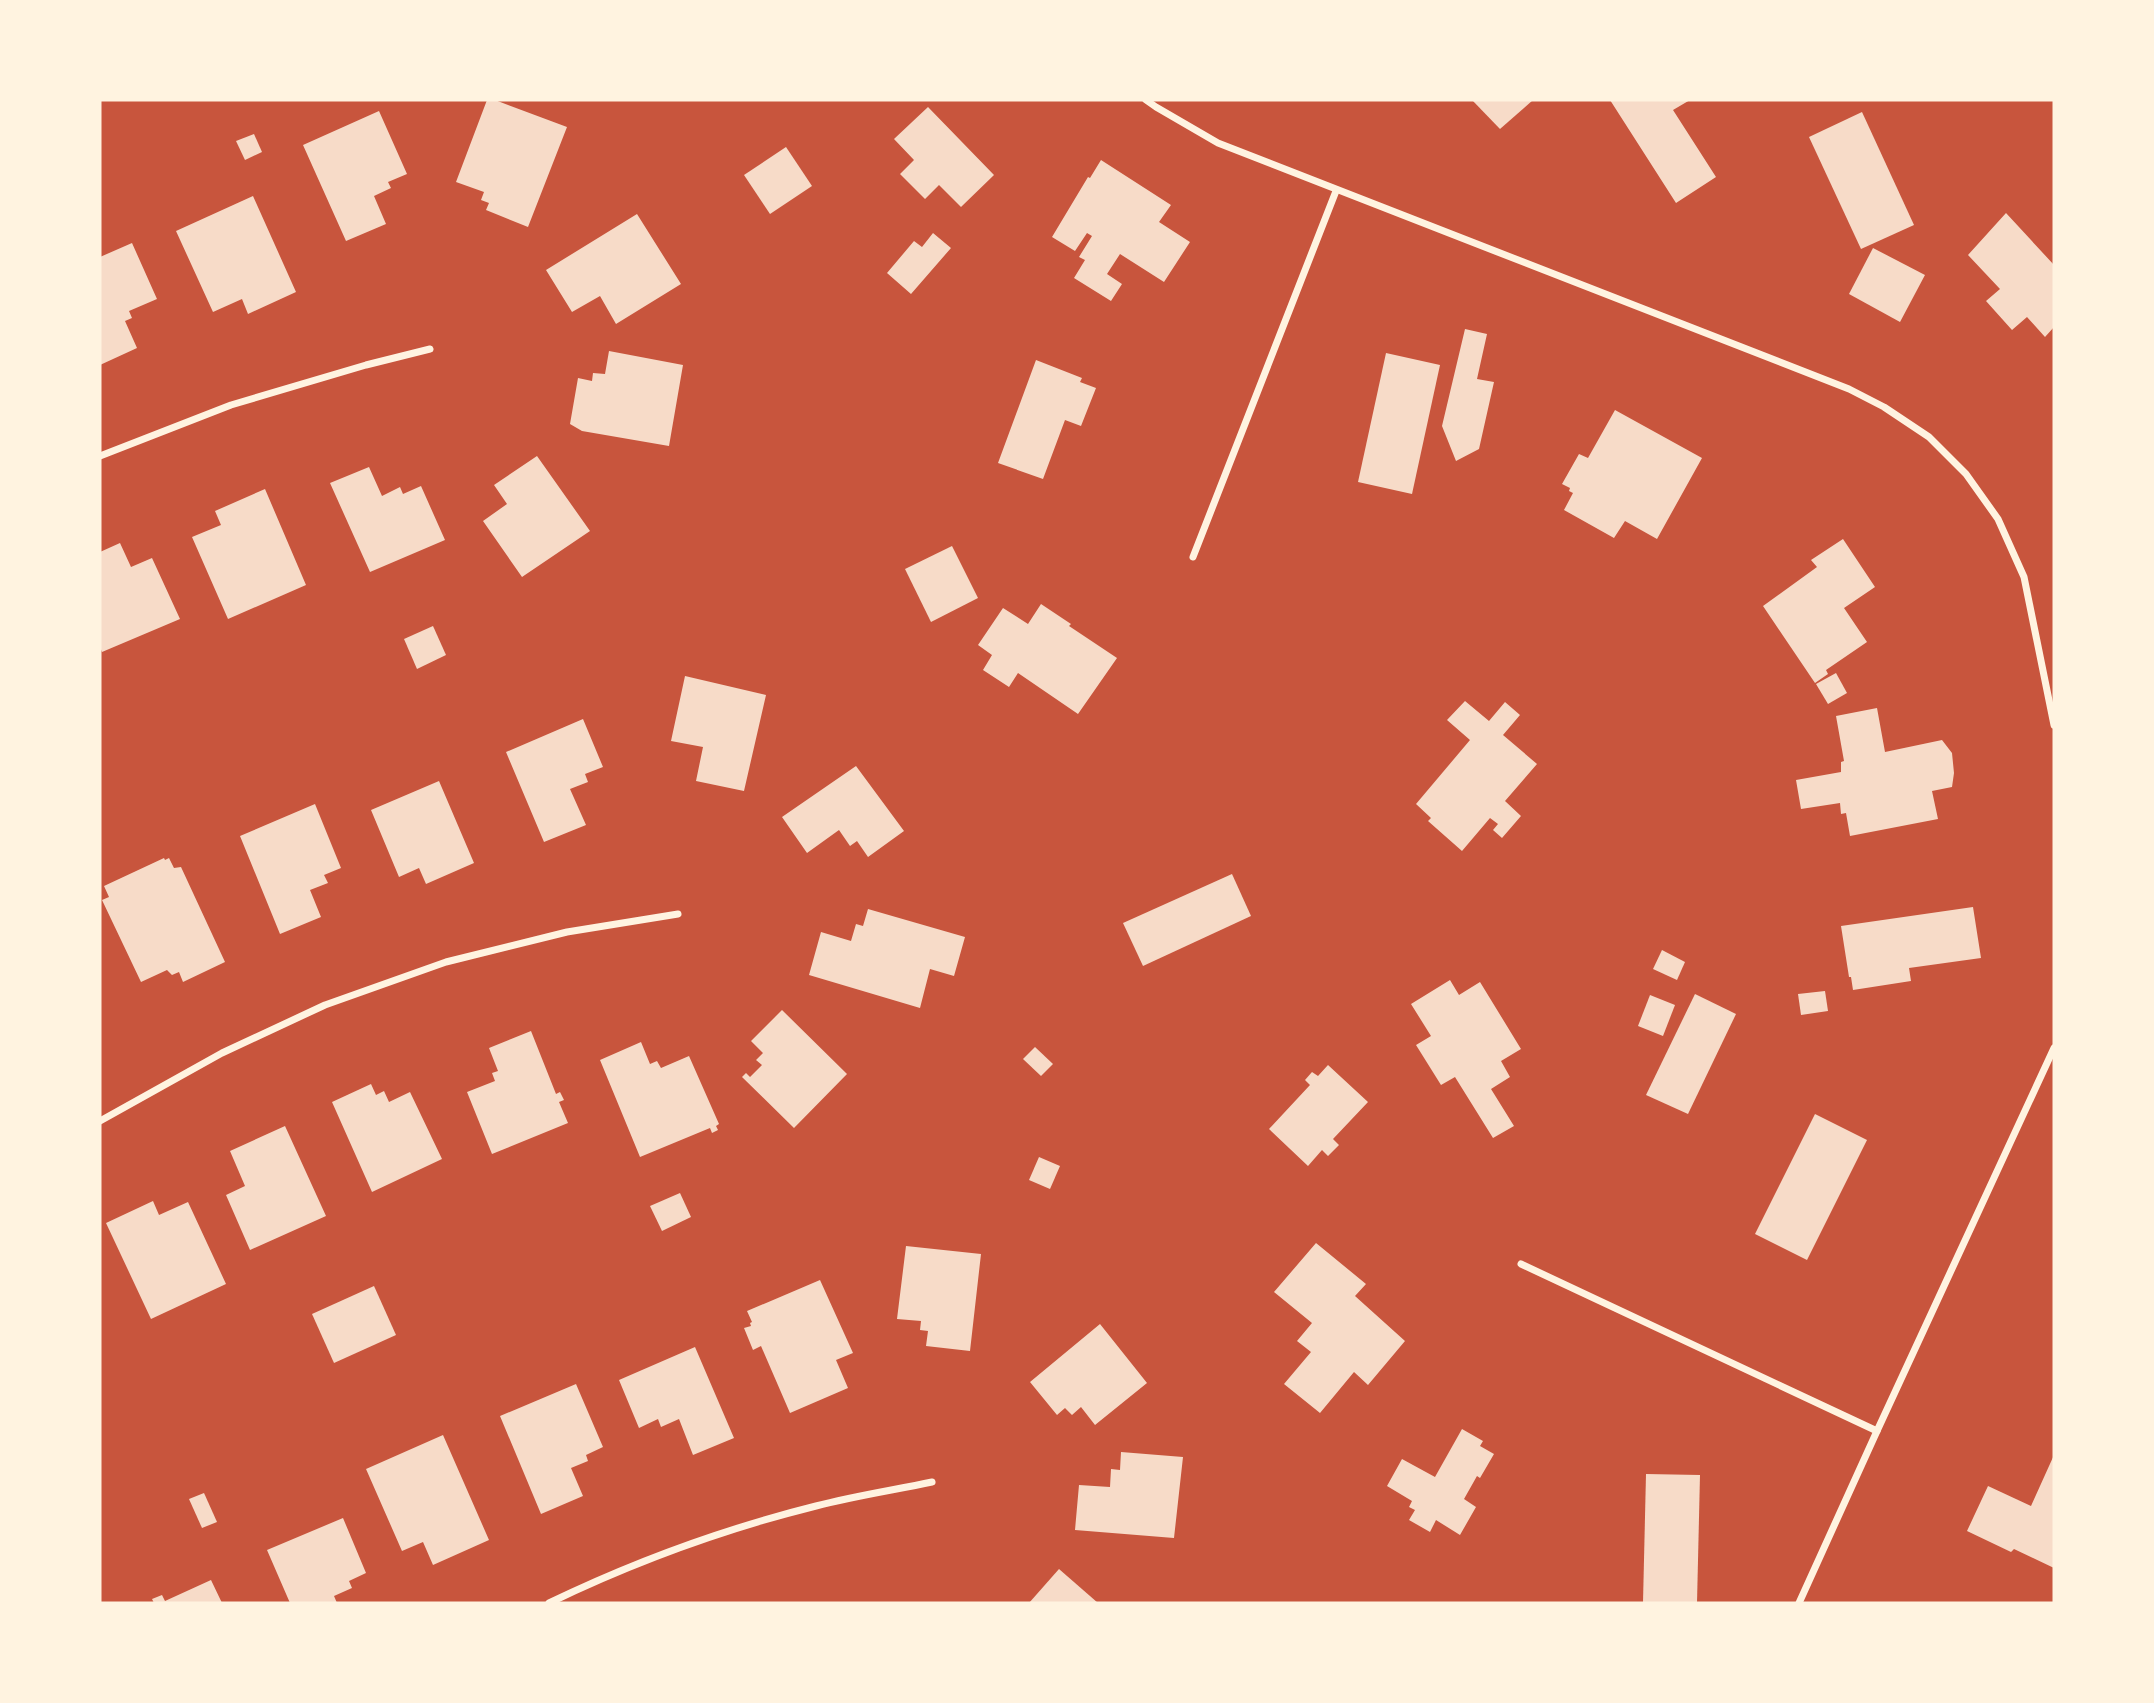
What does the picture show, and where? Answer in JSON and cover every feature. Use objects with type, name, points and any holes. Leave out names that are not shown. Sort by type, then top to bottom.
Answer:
[{"type":"street","points":[[1146,100],[1218,143],[1849,390],[1884,407],[1929,437],[1966,474],[1998,519],[2024,577],[2054,725]]},
{"type":"street","points":[[1194,557],[1336,191]]},
{"type":"street","points":[[100,456],[232,405],[430,349]]},
{"type":"street","points":[[100,1121],[222,1053],[325,1005],[459,959],[567,932],[678,914]]},
{"type":"street","points":[[1799,1603],[2054,1048]]},
{"type":"street","points":[[1521,1264],[1877,1431]]},
{"type":"street","points":[[549,1603],[592,1582],[702,1539],[817,1506],[932,1482]]},
{"type":"building","points":[[487,100],[495,100],[567,127],[528,227],[486,210],[489,203],[481,200],[484,192],[456,182]]},
{"type":"building","points":[[1472,100],[1533,100],[1500,129]]},
{"type":"building","points":[[1610,100],[1690,100],[1673,110],[1716,177],[1676,203]]},
{"type":"building","points":[[928,107],[994,175],[961,207],[939,185],[925,199],[900,174],[914,160],[894,139]]},
{"type":"building","points":[[379,111],[407,174],[388,182],[391,188],[374,196],[386,224],[346,241],[303,145]]},
{"type":"building","points":[[1862,112],[1914,225],[1861,249],[1809,137]]},
{"type":"building","points":[[254,134],[262,152],[245,160],[236,141]]},
{"type":"building","points":[[786,147],[812,186],[770,214],[744,175]]},
{"type":"building","points":[[1101,160],[1171,205],[1159,222],[1190,242],[1164,282],[1120,254],[1107,274],[1122,284],[1111,301],[1074,278],[1085,260],[1079,257],[1092,236],[1087,233],[1075,251],[1052,237]]},
{"type":"building","points":[[253,196],[296,292],[248,314],[242,299],[213,312],[176,231]]},
{"type":"building","points":[[2006,213],[2054,265],[2054,327],[2045,337],[2027,317],[2012,330],[1986,301],[2000,289],[1968,255]]},
{"type":"building","points":[[637,214],[681,284],[616,324],[600,296],[572,312],[546,270]]},
{"type":"building","points":[[933,233],[951,248],[911,294],[887,273],[914,241],[922,247]]},
{"type":"building","points":[[132,243],[157,299],[129,311],[132,318],[125,321],[137,348],[100,365],[100,257]]},
{"type":"building","points":[[1873,248],[1925,275],[1900,322],[1849,294]]},
{"type":"building","points":[[1465,329],[1487,334],[1477,379],[1494,382],[1479,449],[1456,461],[1442,426]]},
{"type":"building","points":[[609,351],[683,365],[669,446],[582,431],[570,424],[578,378],[592,381],[593,373],[605,374]]},
{"type":"building","points":[[1386,353],[1440,365],[1412,494],[1358,482]]},
{"type":"building","points":[[1036,360],[1082,378],[1080,382],[1096,388],[1081,426],[1065,420],[1043,479],[998,463]]},
{"type":"building","points":[[1615,410],[1702,458],[1657,539],[1625,521],[1614,538],[1564,510],[1573,493],[1562,484],[1579,454],[1588,458]]},
{"type":"building","points":[[537,456],[590,531],[522,577],[483,521],[507,504],[494,485]]},
{"type":"building","points":[[369,467],[382,496],[400,487],[403,494],[421,486],[445,540],[370,572],[330,483]]},
{"type":"building","points":[[265,489],[306,585],[228,619],[192,537],[221,525],[215,511]]},
{"type":"building","points":[[1843,539],[1875,587],[1844,608],[1867,642],[1826,670],[1828,674],[1815,683],[1763,606],[1817,567],[1811,560]]},
{"type":"building","points":[[120,543],[131,567],[152,558],[180,619],[102,652],[100,552]]},
{"type":"building","points":[[952,546],[978,598],[931,622],[905,569]]},
{"type":"building","points":[[1041,604],[1117,658],[1078,714],[1018,673],[1009,687],[983,670],[992,655],[978,645],[1003,608],[1028,624]]},
{"type":"building","points":[[433,626],[446,655],[417,669],[404,639]]},
{"type":"building","points":[[1836,673],[1847,693],[1828,704],[1816,684]]},
{"type":"building","points":[[685,676],[766,695],[744,791],[696,781],[703,747],[671,741]]},
{"type":"building","points":[[1465,701],[1489,721],[1505,702],[1520,715],[1503,735],[1537,764],[1505,801],[1521,816],[1502,838],[1493,830],[1498,824],[1490,818],[1462,851],[1428,821],[1431,818],[1416,804],[1470,740],[1447,720]]},
{"type":"building","points":[[1877,708],[1885,752],[1942,740],[1952,753],[1952,787],[1932,791],[1938,819],[1850,836],[1846,813],[1841,814],[1840,803],[1801,809],[1796,780],[1841,772],[1841,762],[1844,761],[1836,716]]},
{"type":"building","points":[[583,719],[603,767],[585,774],[588,782],[570,789],[586,825],[544,842],[506,752]]},
{"type":"building","points":[[856,766],[904,831],[868,857],[857,841],[850,846],[839,830],[807,853],[782,817]]},
{"type":"building","points":[[439,781],[474,863],[426,884],[419,868],[399,877],[371,810]]},
{"type":"building","points":[[315,804],[341,868],[324,875],[328,883],[310,890],[321,917],[280,934],[240,836]]},
{"type":"building","points":[[169,858],[174,868],[181,867],[225,962],[183,982],[179,972],[172,975],[167,970],[141,982],[102,900],[109,897],[104,886]]},
{"type":"building","points":[[1232,874],[1251,916],[1143,966],[1123,923]]},
{"type":"building","points":[[1973,907],[1981,958],[1909,968],[1911,981],[1853,990],[1841,926]]},
{"type":"building","points":[[868,909],[965,937],[954,976],[930,969],[920,1008],[809,975],[821,932],[851,941],[856,924],[863,926]]},
{"type":"building","points":[[1662,950],[1685,962],[1677,980],[1653,969]]},
{"type":"building","points":[[1450,980],[1459,995],[1480,982],[1521,1049],[1501,1061],[1510,1077],[1491,1089],[1514,1126],[1493,1138],[1455,1077],[1441,1085],[1416,1045],[1431,1036],[1411,1004]]},
{"type":"building","points":[[1825,991],[1828,1011],[1801,1015],[1798,994]]},
{"type":"building","points":[[1695,994],[1736,1014],[1688,1114],[1646,1095]]},
{"type":"building","points":[[1650,995],[1675,1005],[1663,1036],[1638,1026]]},
{"type":"building","points":[[782,1010],[847,1074],[794,1128],[742,1077],[746,1073],[750,1077],[762,1065],[756,1060],[763,1053],[751,1041]]},
{"type":"building","points":[[531,1031],[556,1094],[560,1092],[564,1100],[559,1102],[568,1123],[492,1154],[467,1092],[495,1081],[492,1073],[498,1071],[489,1048]]},
{"type":"building","points":[[641,1042],[650,1064],[657,1061],[661,1068],[689,1056],[719,1124],[716,1126],[718,1130],[712,1133],[710,1128],[640,1157],[600,1060]]},
{"type":"building","points":[[1035,1047],[1053,1064],[1041,1076],[1023,1059]]},
{"type":"building","points":[[1328,1065],[1368,1102],[1333,1139],[1339,1145],[1328,1156],[1322,1150],[1308,1166],[1269,1129],[1310,1085],[1305,1080],[1312,1072],[1318,1076]]},
{"type":"building","points":[[371,1084],[376,1095],[384,1091],[389,1102],[410,1092],[442,1159],[372,1192],[332,1102]]},
{"type":"building","points":[[1815,1114],[1867,1140],[1807,1260],[1755,1234]]},
{"type":"building","points":[[285,1126],[326,1216],[250,1250],[226,1195],[245,1186],[230,1151]]},
{"type":"building","points":[[1039,1157],[1060,1166],[1050,1189],[1029,1180]]},
{"type":"building","points":[[680,1193],[691,1217],[662,1231],[650,1206]]},
{"type":"building","points":[[153,1201],[159,1215],[188,1202],[226,1284],[151,1319],[106,1223]]},
{"type":"building","points":[[1316,1243],[1366,1284],[1355,1296],[1405,1341],[1368,1385],[1354,1372],[1320,1413],[1284,1384],[1311,1352],[1297,1341],[1312,1323],[1274,1292]]},
{"type":"building","points":[[906,1246],[981,1254],[970,1351],[926,1346],[928,1331],[920,1330],[921,1321],[897,1319]]},
{"type":"building","points":[[820,1280],[853,1353],[836,1360],[848,1388],[790,1413],[761,1346],[753,1350],[744,1328],[751,1326],[752,1322],[747,1311]]},
{"type":"building","points":[[374,1286],[396,1335],[334,1363],[312,1314]]},
{"type":"building","points":[[1100,1324],[1147,1383],[1095,1425],[1081,1407],[1072,1415],[1065,1408],[1057,1415],[1030,1382]]},
{"type":"building","points":[[695,1347],[734,1438],[693,1455],[679,1419],[661,1427],[658,1419],[639,1428],[619,1380]]},
{"type":"building","points":[[576,1384],[603,1447],[586,1455],[588,1461],[571,1468],[583,1496],[541,1514],[500,1416]]},
{"type":"building","points":[[1462,1429],[1483,1441],[1480,1446],[1494,1454],[1464,1499],[1476,1507],[1460,1535],[1436,1520],[1430,1532],[1409,1520],[1415,1510],[1409,1507],[1412,1501],[1387,1486],[1402,1459],[1435,1477]]},
{"type":"building","points":[[443,1435],[489,1540],[433,1565],[423,1542],[402,1551],[366,1469]]},
{"type":"building","points":[[1121,1452],[1183,1457],[1174,1538],[1075,1530],[1079,1485],[1110,1487],[1111,1469],[1120,1470]]},
{"type":"building","points":[[2054,1455],[2054,1568],[2014,1549],[2011,1552],[1967,1531],[1988,1486],[2031,1506]]},
{"type":"building","points":[[1646,1474],[1700,1475],[1697,1603],[1643,1603]]},
{"type":"building","points":[[204,1493],[217,1522],[202,1528],[189,1499]]},
{"type":"building","points":[[343,1518],[366,1573],[349,1581],[352,1588],[334,1596],[337,1603],[290,1603],[267,1550]]},
{"type":"building","points":[[1059,1569],[1098,1603],[1029,1603]]},
{"type":"building","points":[[211,1580],[222,1603],[154,1603],[152,1599],[162,1595],[165,1601]]}]
